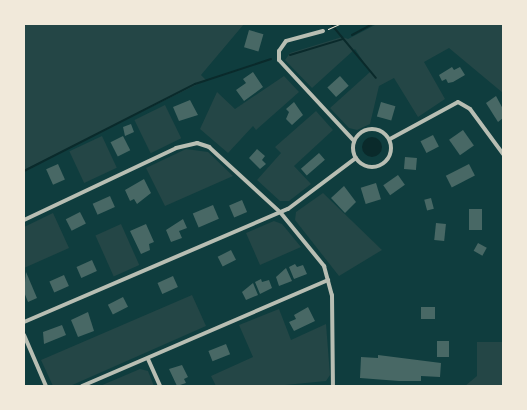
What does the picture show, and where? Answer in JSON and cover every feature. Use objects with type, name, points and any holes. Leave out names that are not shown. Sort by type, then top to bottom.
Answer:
[{"type":"street","points":[[322,31],[286,40],[279,51],[279,60],[354,141],[356,158],[363,165],[382,164],[392,148],[390,139],[384,132],[366,129],[354,141]]},
{"type":"street","points":[[390,139],[458,102],[470,109],[503,154]]},
{"type":"street","points":[[24,220],[176,148],[197,143],[209,147],[280,212],[324,266],[332,295],[333,386]]},
{"type":"street","points":[[24,322],[280,212],[356,158]]},
{"type":"street","points":[[82,386],[328,280]]},
{"type":"street","points":[[24,335],[46,386]]},
{"type":"street","points":[[148,359],[160,386]]},
{"type":"path","points":[[322,31],[338,24]]},
{"type":"shaded area","points":[[24,24],[244,24],[201,75],[206,80],[24,170]]},
{"type":"shaded area","points":[[377,24],[503,24],[503,93],[449,48],[424,62],[445,99],[418,117],[394,78],[379,86],[370,124],[357,130],[349,128],[330,108],[370,72],[355,49],[312,88],[285,60],[290,53],[342,37],[348,39]]},
{"type":"shaded area","points":[[284,76],[299,92],[256,130],[253,126],[228,153],[200,129],[217,92],[235,109]]},
{"type":"shaded area","points":[[165,105],[181,138],[151,153],[134,120]]},
{"type":"shaded area","points":[[316,111],[333,130],[294,166],[311,184],[289,201],[280,201],[257,180],[281,153],[275,147]]},
{"type":"shaded area","points":[[102,136],[117,168],[84,183],[69,151]]},
{"type":"shaded area","points":[[372,137],[379,140],[382,147],[379,154],[372,157],[365,154],[362,147],[365,140]]},
{"type":"shaded area","points":[[186,149],[208,152],[233,176],[165,206],[146,168]]},
{"type":"shaded area","points":[[323,193],[382,250],[339,276],[295,220],[296,212]]},
{"type":"shaded area","points":[[53,213],[69,248],[24,268],[24,227]]},
{"type":"shaded area","points":[[274,221],[282,224],[301,247],[260,265],[246,233]]},
{"type":"shaded area","points":[[121,224],[139,265],[114,276],[95,235]]},
{"type":"shaded area","points":[[192,295],[206,326],[70,386],[53,386],[41,360]]},
{"type":"shaded area","points":[[279,309],[291,340],[326,324],[330,375],[326,381],[275,386],[216,386],[211,376],[253,357],[239,325]]},
{"type":"shaded area","points":[[477,342],[503,342],[503,386],[465,386],[477,376]]},
{"type":"shaded area","points":[[140,369],[148,371],[154,386],[100,386]]},
{"type":"building","points":[[249,30],[263,34],[258,51],[244,47]]},
{"type":"building","points":[[452,67],[454,70],[460,67],[465,75],[453,82],[448,83],[446,79],[442,81],[439,75]]},
{"type":"building","points":[[253,72],[263,87],[244,101],[236,90],[246,83],[243,79]]},
{"type":"building","points":[[340,76],[349,86],[336,97],[327,87]]},
{"type":"building","points":[[496,96],[503,109],[503,118],[498,122],[486,103]]},
{"type":"building","points":[[190,100],[198,115],[179,121],[173,107]]},
{"type":"building","points":[[294,102],[303,115],[292,125],[286,119],[289,112],[286,109]]},
{"type":"building","points":[[381,102],[395,106],[391,121],[377,116]]},
{"type":"building","points":[[131,124],[134,132],[125,136],[123,127]]},
{"type":"building","points":[[463,130],[474,146],[460,155],[449,140]]},
{"type":"building","points":[[433,135],[439,147],[426,153],[421,141]]},
{"type":"building","points":[[123,136],[130,150],[118,157],[111,142]]},
{"type":"building","points":[[257,149],[265,156],[262,160],[266,164],[260,169],[249,158]]},
{"type":"building","points":[[319,153],[325,160],[307,176],[301,169]]},
{"type":"building","points":[[405,157],[417,158],[416,170],[404,169]]},
{"type":"building","points":[[58,164],[65,180],[53,185],[46,169]]},
{"type":"building","points":[[469,164],[475,176],[452,187],[446,176]]},
{"type":"building","points":[[398,175],[405,185],[390,195],[383,185]]},
{"type":"building","points":[[144,179],[151,193],[137,204],[134,199],[130,201],[125,190]]},
{"type":"building","points":[[376,183],[381,199],[366,204],[361,188]]},
{"type":"building","points":[[344,186],[356,202],[345,213],[331,198]]},
{"type":"building","points":[[110,196],[115,207],[98,215],[93,204]]},
{"type":"building","points":[[431,198],[434,209],[427,210],[424,200]]},
{"type":"building","points":[[242,200],[247,212],[234,217],[229,205]]},
{"type":"building","points":[[213,205],[219,219],[199,227],[193,214]]},
{"type":"building","points":[[469,209],[482,209],[482,230],[469,230]]},
{"type":"building","points":[[80,212],[86,224],[72,231],[66,219]]},
{"type":"building","points":[[183,219],[187,228],[179,231],[182,238],[171,242],[166,230]]},
{"type":"building","points":[[436,223],[446,224],[444,241],[434,240]]},
{"type":"building","points":[[146,224],[154,242],[149,244],[150,250],[141,254],[130,231]]},
{"type":"building","points":[[478,243],[487,248],[482,256],[474,251]]},
{"type":"building","points":[[231,250],[236,260],[223,267],[218,257]]},
{"type":"building","points":[[92,260],[97,271],[81,278],[76,267]]},
{"type":"building","points":[[295,264],[297,267],[303,265],[307,274],[294,279],[289,267]]},
{"type":"building","points":[[286,268],[292,281],[279,286],[276,277]]},
{"type":"building","points":[[26,272],[37,298],[28,302],[24,292]]},
{"type":"building","points":[[64,275],[69,286],[54,292],[49,282]]},
{"type":"building","points":[[173,276],[178,287],[162,294],[157,283]]},
{"type":"building","points":[[261,279],[262,282],[269,280],[272,288],[260,294],[255,282]]},
{"type":"building","points":[[253,283],[258,295],[246,300],[242,292]]},
{"type":"building","points":[[123,297],[128,307],[113,315],[108,305]]},
{"type":"building","points":[[308,307],[315,321],[294,331],[289,322],[296,319],[294,315]]},
{"type":"building","points":[[421,307],[435,307],[435,319],[421,319]]},
{"type":"building","points":[[88,312],[94,331],[78,337],[71,320]]},
{"type":"building","points":[[62,325],[66,335],[44,344],[43,332]]},
{"type":"building","points":[[437,341],[449,341],[449,357],[437,357]]},
{"type":"building","points":[[226,344],[230,354],[213,361],[208,351]]},
{"type":"building","points":[[378,355],[441,363],[440,377],[421,376],[421,381],[360,378],[361,357],[378,358]]},
{"type":"building","points":[[182,365],[188,377],[184,379],[186,383],[177,386],[169,369]]},
{"type":"waterway","points":[[331,24],[376,78]]},
{"type":"waterway","points":[[352,35],[373,24]]},
{"type":"waterway","points":[[290,55],[343,39]]},
{"type":"waterway","points":[[24,171],[195,84],[271,59]]}]
